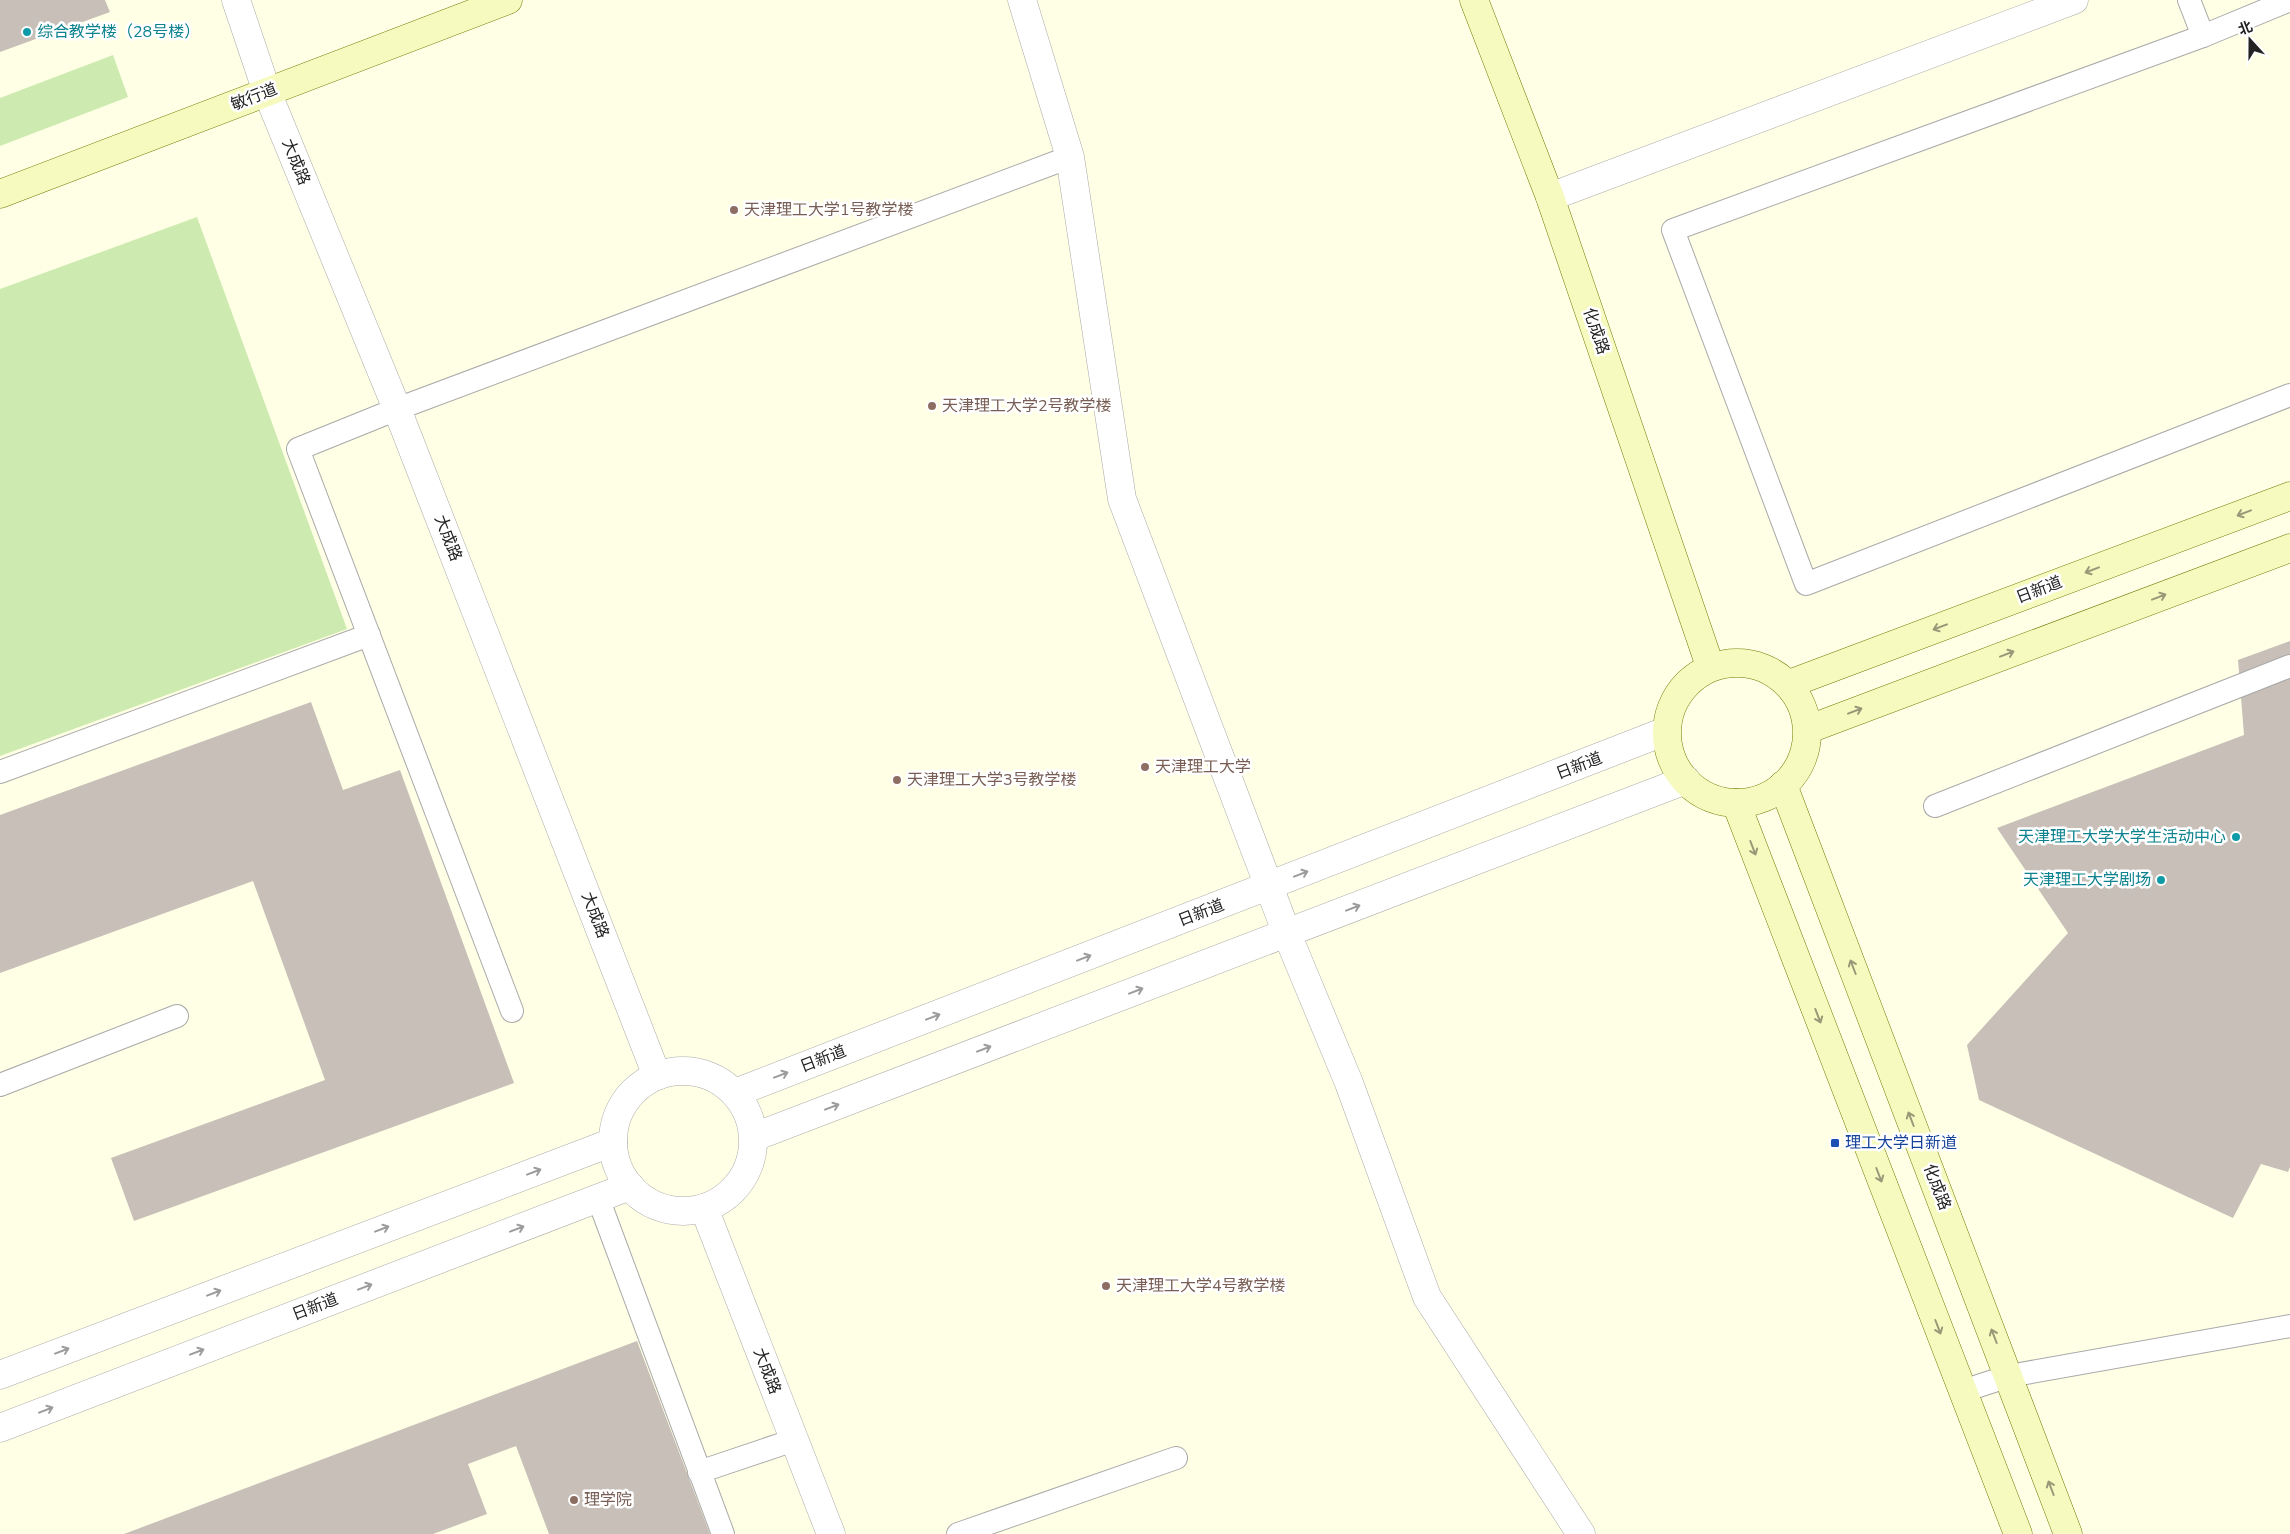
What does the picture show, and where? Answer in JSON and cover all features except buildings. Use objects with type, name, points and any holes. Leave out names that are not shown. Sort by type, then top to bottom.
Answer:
[{"type":"street","name":"大成路","points":[[236,0],[267,92],[397,409],[657,1076]]},
{"type":"street","name":"敏行道","points":[[0,194],[508,0]]},
{"type":"street","points":[[1022,0],[1070,157],[1122,498],[1287,934],[1349,1083],[1427,1297],[1581,1534]]},
{"type":"street","name":"化成路","points":[[1474,0],[1550,197],[1710,666]]},
{"type":"street","points":[[1550,197],[2074,0]]},
{"type":"street","name":"日新道","points":[[1789,684],[2290,496]]},
{"type":"street","points":[[1809,728],[2290,548]]},
{"type":"street","points":[[1746,662],[1769,670],[1789,684],[1802,705],[1809,728],[1805,753],[1794,775],[1778,790],[1757,800],[1736,803],[1714,799],[1694,789],[1679,773],[1669,753],[1666,731],[1671,710],[1681,690],[1710,666],[1746,662]]},
{"type":"street","name":"日新道","points":[[736,1092],[1269,887],[1666,731]]},
{"type":"street","points":[[754,1137],[1686,780]]},
{"type":"street","name":"化成路","points":[[1783,785],[2068,1534]]},
{"type":"street","points":[[1736,803],[2018,1534]]},
{"type":"street","points":[[693,1071],[716,1078],[736,1092],[748,1113],[754,1137],[751,1161],[740,1182],[724,1198],[704,1208],[682,1211],[660,1207],[641,1196],[630,1186],[616,1161],[613,1142],[617,1117],[628,1098],[646,1082],[668,1072],[693,1071]]},
{"type":"street","points":[[0,1375],[613,1142]]},
{"type":"street","name":"日新道","points":[[0,1428],[630,1186]]},
{"type":"street","name":"大成路","points":[[704,1208],[831,1534]]},
{"type":"lane","points":[[2189,0],[2203,36]]},
{"type":"lane","points":[[2290,0],[2203,36],[1673,230],[1806,584],[2290,395]]},
{"type":"lane","points":[[512,1011],[298,449],[397,409],[1070,157]]},
{"type":"lane","points":[[0,772],[369,635]]},
{"type":"lane","points":[[1934,806],[2290,666]]},
{"type":"lane","points":[[0,1084],[177,1016]]},
{"type":"lane","points":[[598,1198],[723,1534]]},
{"type":"lane","points":[[1963,1391],[2009,1376],[2290,1326]]},
{"type":"lane","points":[[700,1472],[794,1440]]},
{"type":"lane","points":[[958,1534],[1176,1458]]},
{"type":"shaded area","name":"天津理工大学","points":[[0,0],[2290,0],[2290,1534],[0,1534]]},
{"type":"green space","points":[[113,55],[128,97],[0,146],[0,98]]},
{"type":"green space","points":[[197,217],[347,629],[0,756],[0,289]]},
{"type":"place","name":"综合教学楼（28号楼）","points":[[27,32]]},
{"type":"place","name":"天津理工大学1号教学楼","points":[[734,210]]},
{"type":"place","name":"天津理工大学2号教学楼","points":[[932,406]]},
{"type":"place","name":"天津理工大学","points":[[1145,767]]},
{"type":"place","name":"天津理工大学3号教学楼","points":[[897,780]]},
{"type":"place","name":"天津理工大学大学生活动中心","points":[[2236,837]]},
{"type":"place","name":"天津理工大学剧场","points":[[2161,880]]},
{"type":"place","name":"理工大学日新道","points":[[1835,1143]]},
{"type":"place","name":"天津理工大学4号教学楼","points":[[1106,1286]]},
{"type":"place","name":"理学院","points":[[574,1500]]}]
